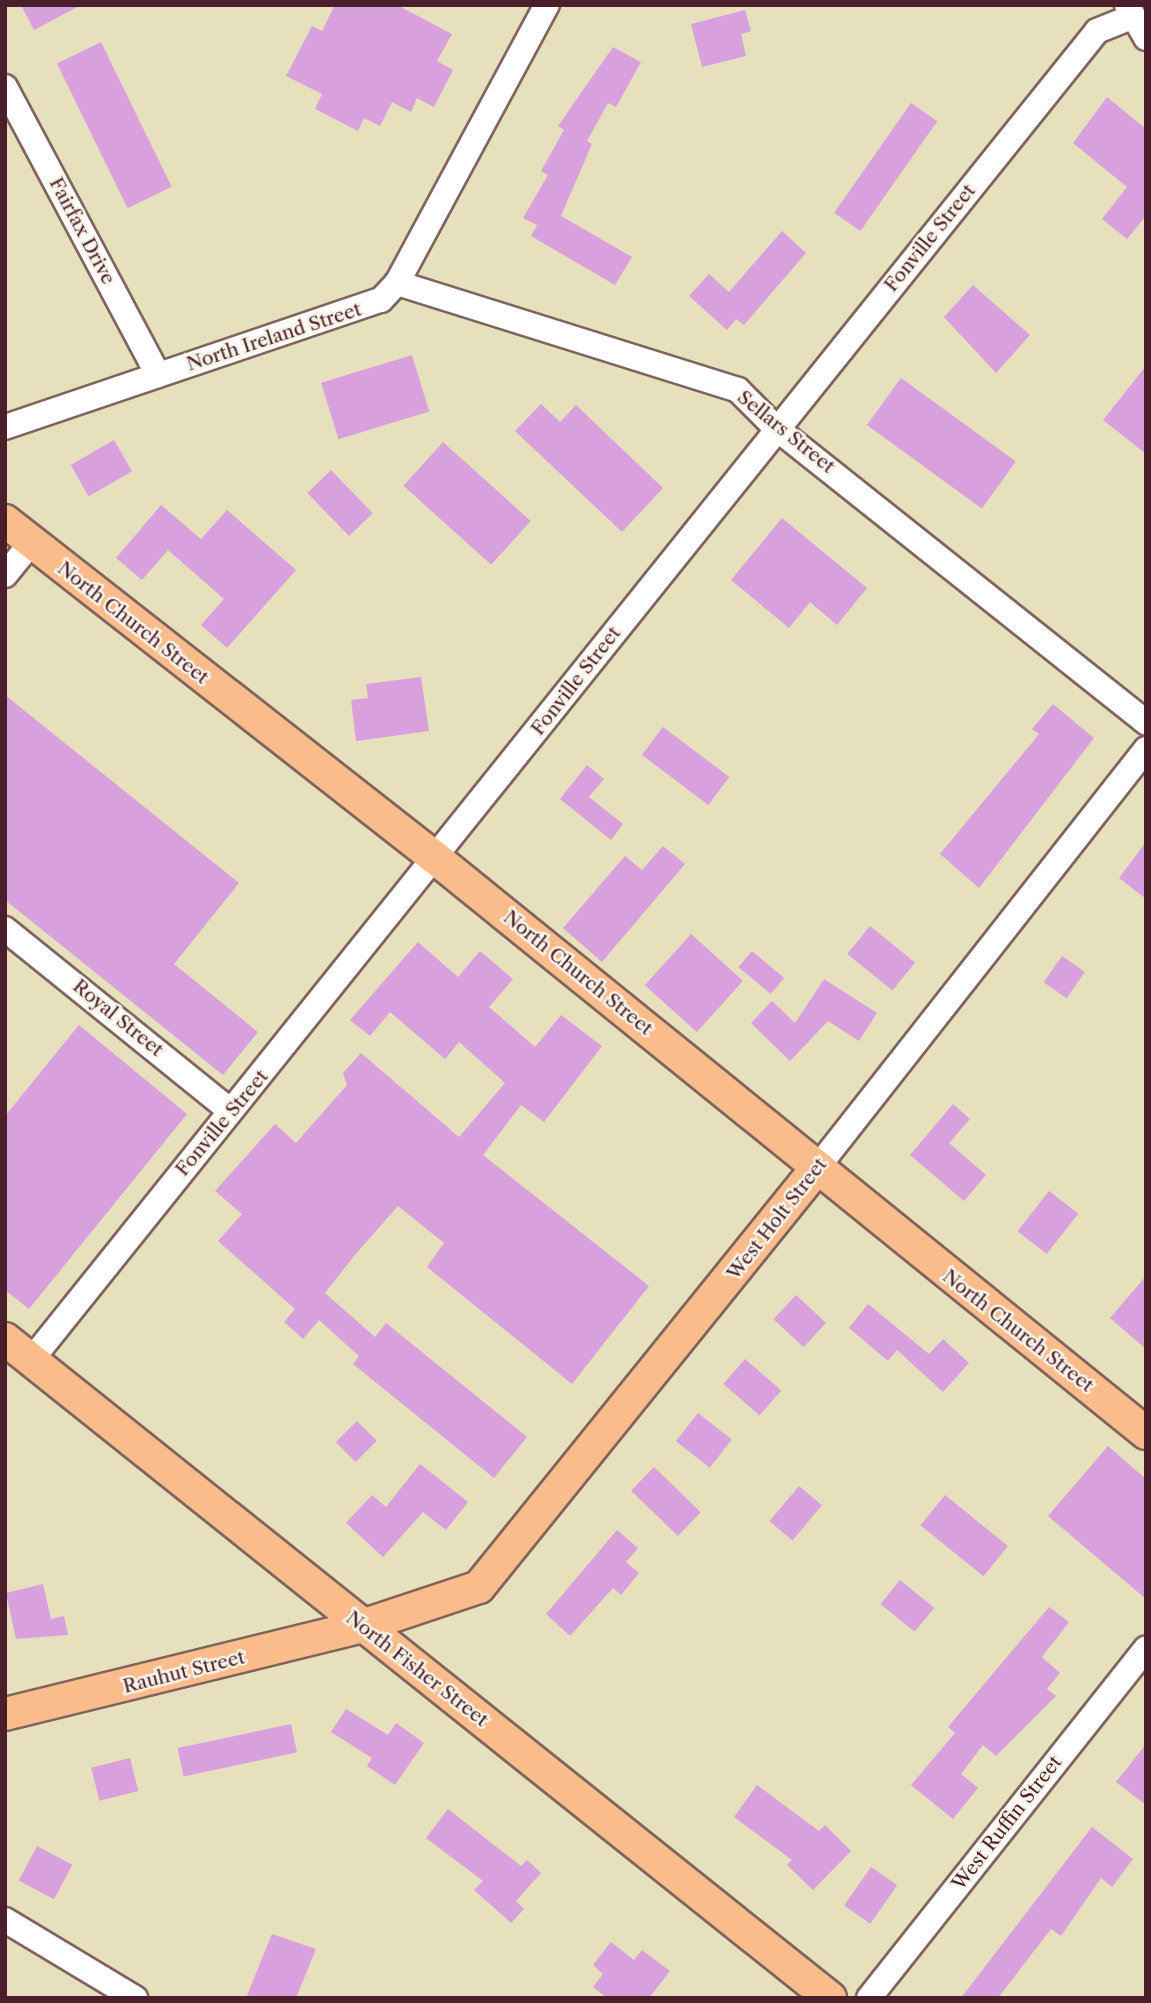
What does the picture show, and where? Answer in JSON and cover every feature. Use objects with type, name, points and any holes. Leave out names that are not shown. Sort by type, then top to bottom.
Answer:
[{"type":"main road","name":"North Church Street","points":[[5,521],[434,857],[1146,1433]]},
{"type":"main road","name":"West Holt Street","points":[[362,1626],[462,1597],[500,1567],[817,1168]]},
{"type":"main road","name":"North Fisher Street","points":[[5,1339],[830,1998]]},
{"type":"main road","name":"Rauhut Street","points":[[5,1714],[362,1626]]},
{"type":"street","name":"North Ireland Street","points":[[5,427],[361,309],[397,283],[547,5]]},
{"type":"street","points":[[1129,11],[1146,38]]},
{"type":"street","name":"Fonville Street","points":[[32,1359],[229,1110],[279,1056],[776,428],[1097,32],[1129,11]]},
{"type":"street","name":"Fairfax Drive","points":[[5,87],[158,375]]},
{"type":"street","name":"Sellars Street","points":[[397,283],[738,390],[776,428],[1146,722]]},
{"type":"street","points":[[5,575],[31,543]]},
{"type":"street","name":"West Holt Street","points":[[817,1168],[1146,749]]},
{"type":"street","name":"Royal Street","points":[[5,929],[229,1110]]},
{"type":"street","name":"West Ruffin Street","points":[[869,1998],[1146,1648]]},
{"type":"street","points":[[5,1920],[135,1998]]},
{"type":"building","points":[[21,5],[81,5],[34,30]]},
{"type":"building","points":[[335,5],[397,5],[452,34],[437,61],[453,70],[434,107],[417,98],[411,112],[392,102],[380,126],[364,118],[358,131],[315,109],[322,94],[286,76],[312,26],[322,31]]},
{"type":"building","points":[[745,10],[751,31],[741,34],[746,56],[702,67],[691,24]]},
{"type":"building","points":[[101,42],[172,187],[128,208],[57,63]]},
{"type":"building","points":[[613,47],[641,62],[616,107],[608,103],[587,141],[592,144],[561,216],[632,257],[615,285],[531,236],[537,225],[523,218],[548,175],[541,171],[564,130],[558,126]]},
{"type":"building","points":[[1107,97],[1146,129],[1146,216],[1127,239],[1102,219],[1127,187],[1073,143]]},
{"type":"building","points":[[911,103],[937,121],[860,231],[834,213]]},
{"type":"building","points":[[782,231],[806,253],[744,325],[736,319],[727,330],[689,296],[709,274],[729,292]]},
{"type":"building","points":[[973,285],[1030,335],[996,373],[944,317]]},
{"type":"building","points":[[412,355],[429,411],[338,439],[321,383]]},
{"type":"building","points":[[1146,366],[1146,454],[1103,420]]},
{"type":"building","points":[[901,378],[1016,461],[982,508],[867,425]]},
{"type":"building","points":[[541,404],[560,422],[576,405],[663,488],[622,532],[515,431]]},
{"type":"building","points":[[114,440],[132,471],[89,496],[71,465]]},
{"type":"building","points":[[443,442],[531,521],[491,565],[404,486]]},
{"type":"building","points":[[331,470],[373,513],[349,536],[307,493]]},
{"type":"building","points":[[161,505],[201,539],[227,510],[296,570],[227,648],[201,625],[224,599],[168,550],[142,580],[116,558]]},
{"type":"building","points":[[782,518],[867,588],[837,625],[810,602],[789,628],[731,580]]},
{"type":"building","points":[[421,677],[429,731],[356,741],[351,700],[368,698],[366,684]]},
{"type":"building","points":[[5,695],[239,883],[174,964],[258,1032],[223,1075],[5,900]]},
{"type":"building","points":[[1053,704],[1094,738],[979,888],[940,854],[1039,734],[1032,729]]},
{"type":"building","points":[[663,727],[729,777],[708,805],[642,755]]},
{"type":"building","points":[[587,765],[604,779],[589,797],[623,824],[611,840],[560,799]]},
{"type":"building","points":[[1146,842],[1146,899],[1119,878]]},
{"type":"building","points":[[663,846],[685,864],[602,962],[563,928],[625,856],[642,870]]},
{"type":"building","points":[[870,926],[915,963],[892,990],[847,954]]},
{"type":"building","points":[[691,934],[743,981],[697,1032],[645,985]]},
{"type":"building","points":[[418,942],[458,977],[480,951],[513,979],[489,1007],[535,1047],[561,1015],[602,1046],[544,1122],[521,1105],[483,1155],[649,1286],[572,1384],[427,1267],[444,1243],[398,1206],[354,1256],[325,1293],[375,1337],[386,1323],[527,1437],[494,1478],[353,1364],[359,1356],[319,1320],[303,1339],[284,1322],[295,1309],[218,1241],[242,1214],[215,1191],[275,1124],[296,1143],[347,1085],[343,1073],[361,1053],[459,1137],[505,1083],[459,1042],[445,1059],[390,1012],[370,1036],[350,1020]]},
{"type":"building","points":[[752,951],[784,978],[771,994],[739,967]]},
{"type":"building","points":[[1062,956],[1085,972],[1067,998],[1044,982]]},
{"type":"building","points":[[824,979],[877,1013],[859,1041],[828,1021],[790,1061],[751,1023],[772,1001],[795,1023]]},
{"type":"building","points":[[79,1025],[187,1114],[29,1309],[5,1290],[5,1116]]},
{"type":"building","points":[[953,1104],[970,1119],[949,1143],[986,1175],[964,1201],[910,1155]]},
{"type":"building","points":[[1049,1191],[1078,1214],[1047,1254],[1018,1231]]},
{"type":"building","points":[[1146,1276],[1146,1349],[1110,1318]]},
{"type":"building","points":[[796,1295],[826,1323],[803,1347],[773,1319]]},
{"type":"building","points":[[868,1304],[929,1354],[943,1339],[969,1363],[943,1392],[897,1350],[888,1361],[849,1328]]},
{"type":"building","points":[[745,1359],[781,1390],[760,1415],[723,1384]]},
{"type":"building","points":[[698,1413],[732,1439],[710,1468],[676,1441]]},
{"type":"building","points":[[357,1421],[377,1441],[356,1462],[336,1442]]},
{"type":"building","points":[[1108,1446],[1146,1479],[1146,1599],[1048,1516]]},
{"type":"building","points":[[420,1464],[468,1502],[446,1530],[423,1512],[383,1557],[346,1523],[372,1495],[386,1507]]},
{"type":"building","points":[[654,1467],[701,1512],[678,1536],[631,1491]]},
{"type":"building","points":[[799,1486],[822,1505],[792,1541],[769,1521]]},
{"type":"building","points":[[945,1495],[1008,1546],[983,1576],[920,1525]]},
{"type":"building","points":[[617,1530],[638,1548],[626,1562],[639,1573],[621,1595],[613,1588],[570,1636],[546,1614]]},
{"type":"building","points":[[900,1580],[934,1608],[915,1632],[880,1604]]},
{"type":"building","points":[[43,1584],[51,1619],[64,1616],[68,1635],[16,1639],[6,1593]]},
{"type":"building","points":[[1049,1607],[1069,1622],[1042,1657],[1060,1673],[1047,1689],[1056,1696],[996,1756],[983,1745],[961,1774],[978,1788],[953,1819],[911,1785],[955,1733],[948,1727]]},
{"type":"building","points":[[346,1709],[388,1735],[396,1723],[424,1743],[395,1785],[367,1766],[372,1758],[331,1732]]},
{"type":"building","points":[[291,1724],[297,1752],[184,1776],[178,1748]]},
{"type":"building","points":[[1146,1744],[1146,1805],[1116,1782]]},
{"type":"building","points":[[130,1758],[138,1791],[99,1801],[91,1768]]},
{"type":"building","points":[[757,1785],[819,1831],[825,1825],[851,1851],[813,1890],[787,1865],[792,1860],[734,1817]]},
{"type":"building","points":[[448,1809],[521,1866],[527,1860],[541,1873],[516,1901],[524,1909],[511,1923],[474,1890],[483,1881],[426,1838]]},
{"type":"building","points":[[1092,1827],[1133,1859],[1112,1887],[1101,1878],[1061,1936],[1051,1929],[998,1998],[961,1998]]},
{"type":"building","points":[[37,1846],[72,1865],[54,1899],[19,1880]]},
{"type":"building","points":[[871,1867],[897,1885],[870,1924],[844,1906]]},
{"type":"building","points":[[272,1934],[316,1949],[296,1998],[246,1998]]},
{"type":"building","points":[[611,1942],[634,1960],[642,1950],[670,1971],[649,1998],[607,1998],[593,1987],[603,1974],[593,1965]]}]
